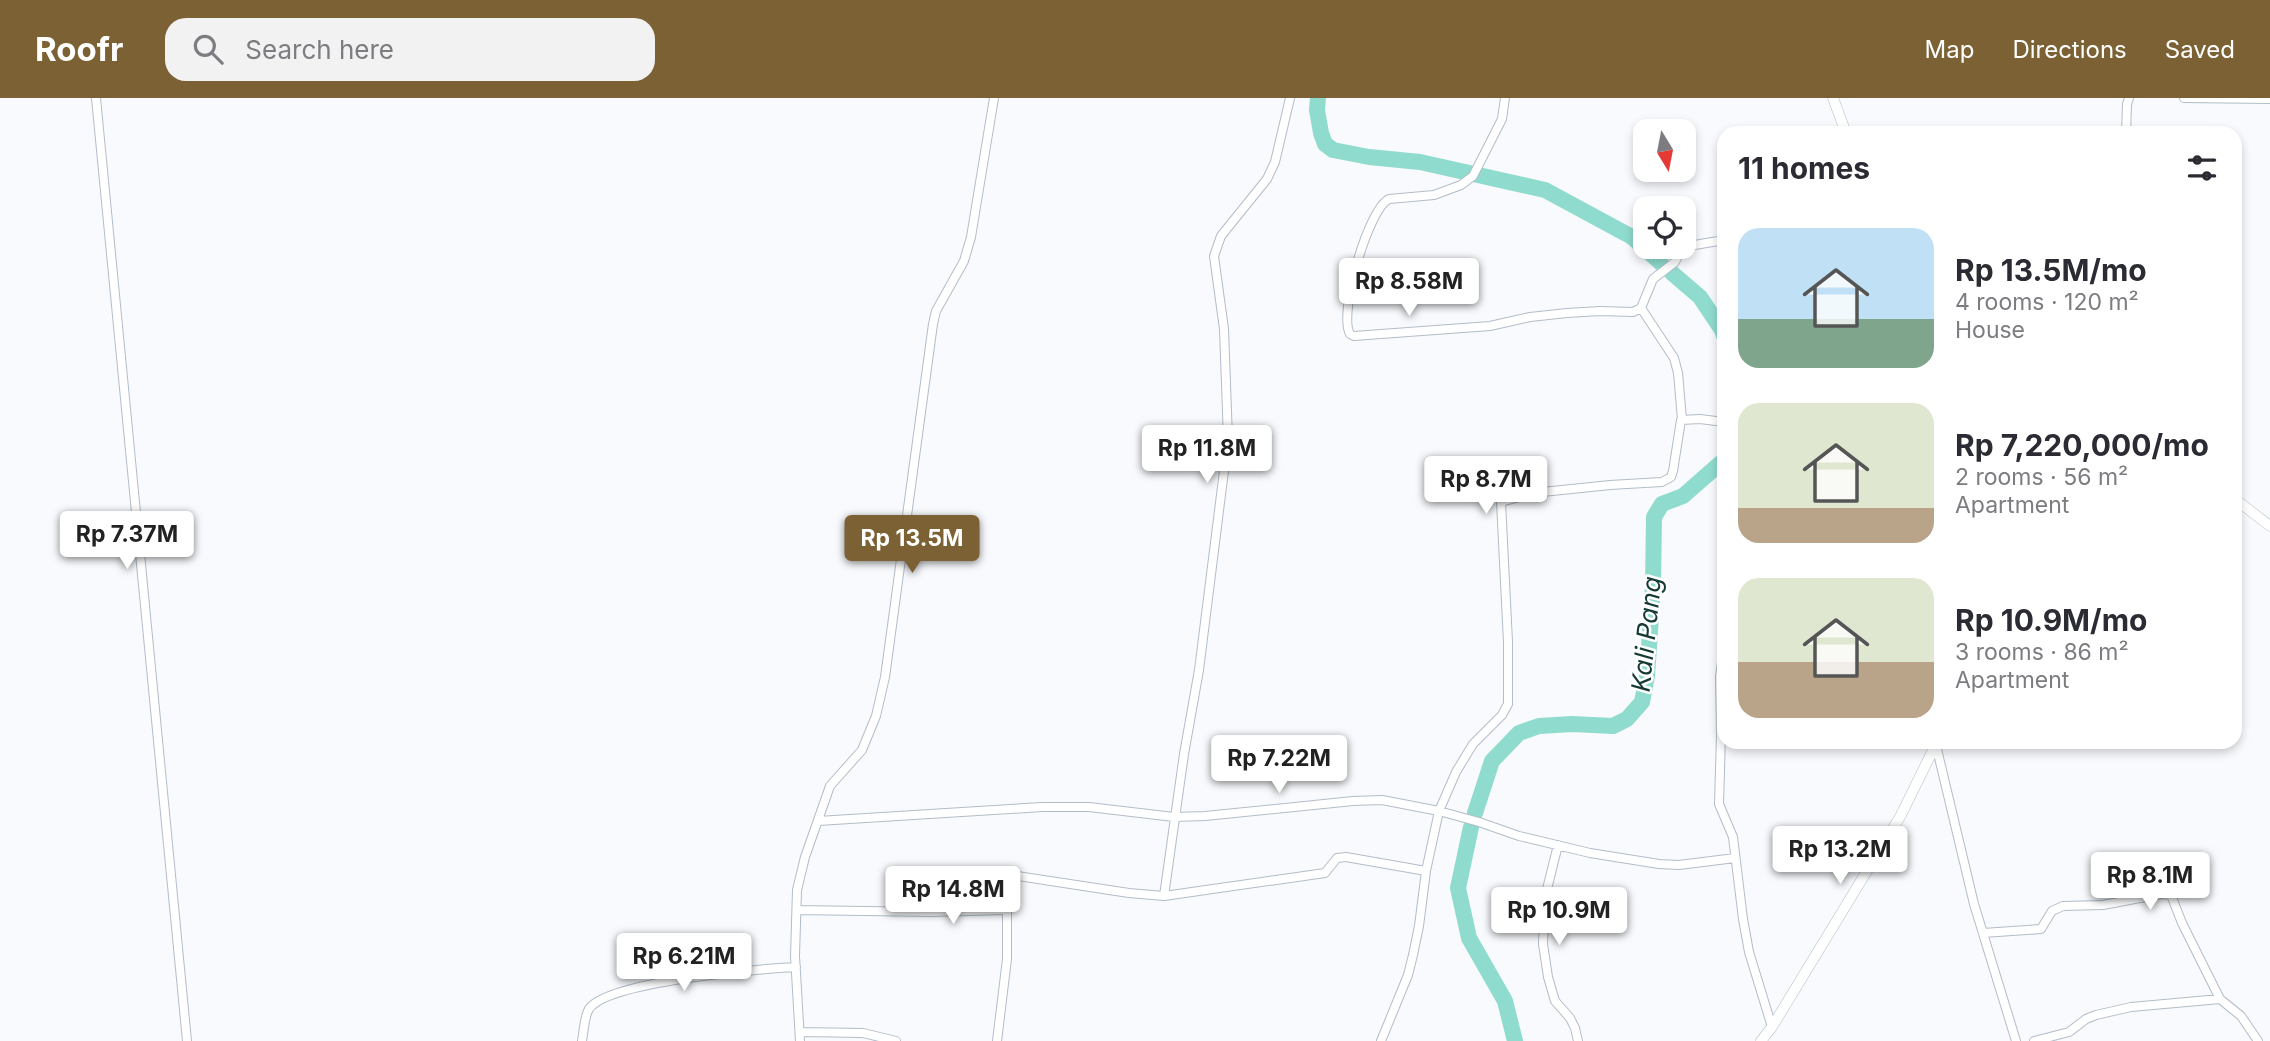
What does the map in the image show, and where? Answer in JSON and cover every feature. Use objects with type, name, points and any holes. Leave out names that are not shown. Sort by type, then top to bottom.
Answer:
[{"type":"street","points":[[96,98],[187,1041]]},
{"type":"street","points":[[896,1041],[863,1033],[800,1036],[796,967],[797,890],[805,857],[830,786],[862,750],[876,716],[892,634],[933,324],[936,311],[964,261],[971,237],[994,98]]},
{"type":"street","points":[[1164,896],[1174,817],[1199,670],[1228,439],[1224,329],[1214,256],[1221,236],[1267,179],[1275,162],[1290,98]]},
{"type":"street","points":[[1505,98],[1502,119],[1473,176],[1461,185],[1434,195],[1382,202],[1371,221],[1350,286],[1346,322],[1348,331],[1354,336],[1490,326],[1530,317],[1567,313],[1633,312],[1641,308],[1653,279],[1675,262],[1684,247],[1717,241]]},
{"type":"street","points":[[1833,98],[1843,126]]},
{"type":"street","points":[[2126,126],[2129,98]]},
{"type":"street","points":[[2184,98],[2270,99]]},
{"type":"street","points":[[1381,1041],[1408,975],[1439,811],[1456,772],[1474,744],[1502,715],[1508,704],[1508,642],[1501,502],[1533,492],[1662,482],[1671,477],[1674,471],[1676,440],[1682,419],[1678,373],[1674,358],[1641,308]]},
{"type":"street","points":[[1682,419],[1717,422]]},
{"type":"street","points":[[2242,504],[2270,526]]},
{"type":"street","points":[[1720,749],[1718,792],[1721,813],[1733,837],[1749,952],[1772,1027]]},
{"type":"street","points":[[1761,1041],[1901,815],[1933,749]]},
{"type":"street","points":[[1937,749],[1983,933],[2016,1041]]},
{"type":"street","points":[[818,821],[1042,807],[1088,807],[1174,817],[1205,816],[1382,800],[1439,811],[1558,845],[1660,864],[1679,865],[1735,858]]},
{"type":"street","points":[[1558,845],[1545,897],[1543,944],[1555,1000],[1570,1018],[1578,1041]]},
{"type":"street","points":[[997,1041],[1007,959],[1005,874],[1164,896],[1325,873],[1337,858],[1346,857],[1426,871]]},
{"type":"street","points":[[1983,933],[2041,929],[2052,911],[2063,906],[2103,905],[2167,894],[2173,899],[2220,999],[2241,1016],[2258,1041]]},
{"type":"street","points":[[797,910],[1007,910]]},
{"type":"street","points":[[582,1041],[586,1015],[591,1006],[624,991],[726,972],[796,967]]},
{"type":"street","points":[[2034,1041],[2069,1032],[2096,1015],[2131,1007],[2220,999]]},
{"type":"waterway","name":"Kali Pang","points":[[1318,98],[1321,133],[1325,144],[1333,150],[1420,162],[1545,190],[1632,237],[1661,263]]},
{"type":"waterway","name":"Kali Pang","points":[[1672,273],[1700,297],[1717,322]]},
{"type":"waterway","name":"Kali Pang","points":[[1475,813],[1492,761],[1519,733],[1539,726],[1613,726],[1627,719],[1642,702],[1647,676],[1653,587],[1654,517],[1662,504],[1683,496],[1717,466]]},
{"type":"waterway","name":"Kali Pang","points":[[1471,827],[1458,888],[1469,938],[1505,1001],[1515,1041]]}]
